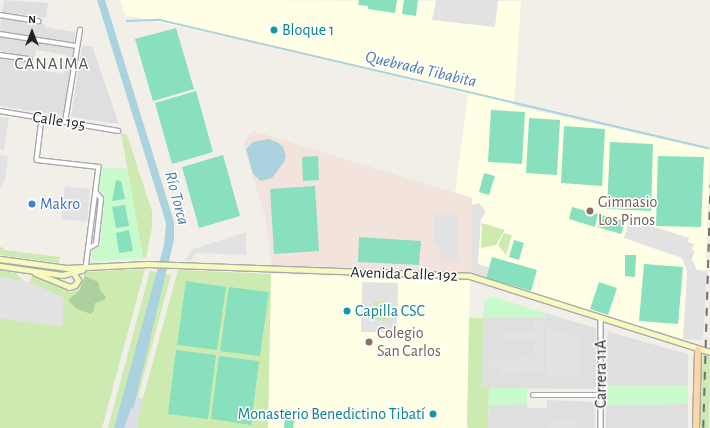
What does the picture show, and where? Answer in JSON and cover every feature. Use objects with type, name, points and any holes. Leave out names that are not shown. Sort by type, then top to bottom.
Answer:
[{"type":"main road","name":"Avenida Calle 192","points":[[0,259],[66,268],[156,264],[470,276],[601,319],[710,352]]},
{"type":"main road","name":"Avenida Calle 192","points":[[0,266],[62,275],[74,273],[86,268]]},
{"type":"main road","points":[[29,271],[69,287],[77,283],[74,273],[66,268]]},
{"type":"main road","points":[[696,428],[698,349]]},
{"type":"street","points":[[0,15],[39,21]]},
{"type":"street","points":[[65,122],[80,30]]},
{"type":"street","points":[[0,34],[77,46]]},
{"type":"street","points":[[0,55],[30,59]]},
{"type":"street","name":"Calle 195","points":[[0,111],[118,131]]},
{"type":"street","points":[[42,119],[37,160],[99,167],[86,268]]},
{"type":"street","points":[[89,248],[96,244],[101,199],[96,193]]},
{"type":"street","name":"Carrera 11A","points":[[601,319],[601,428]]},
{"type":"street","points":[[533,395],[601,395]]},
{"type":"shaded area","points":[[4,0],[48,3],[46,18],[2,12]]},
{"type":"shaded area","name":"Gimnasio Los Pinos","points":[[120,0],[521,1],[514,106],[710,150],[703,340],[683,339],[472,274],[472,198],[455,193],[468,94],[289,50],[125,15]]},
{"type":"shaded area","points":[[436,0],[498,0],[495,27],[432,20]]},
{"type":"shaded area","points":[[1,18],[45,24],[44,27],[75,32],[74,43],[0,31]]},
{"type":"shaded area","points":[[0,37],[74,47],[63,116],[0,106],[0,57],[34,62],[33,69],[63,74],[66,55],[36,50],[35,57],[0,51]]},
{"type":"shaded area","points":[[82,46],[92,46],[119,124],[71,117]]},
{"type":"shaded area","points":[[0,117],[9,118],[4,150],[0,150]]},
{"type":"shaded area","points":[[254,131],[472,198],[472,274],[272,267],[265,217],[243,145],[249,134]]},
{"type":"shaded area","points":[[0,155],[8,156],[5,180],[0,188]]},
{"type":"shaded area","points":[[65,186],[90,189],[87,222],[61,219]]},
{"type":"shaded area","points":[[479,203],[486,212],[481,219],[478,264],[489,267],[486,279],[472,274],[472,205]]},
{"type":"shaded area","points":[[434,213],[458,213],[458,260],[440,260],[441,248],[433,245]]},
{"type":"shaded area","points":[[630,219],[689,238],[688,242],[694,244],[692,249],[695,251],[692,259],[697,270],[707,271],[703,340],[683,339],[687,271],[682,258],[624,238]]},
{"type":"shaded area","points":[[246,232],[246,255],[196,253],[190,261],[185,260],[193,249]]},
{"type":"shaded area","name":"Colegio San Carlos","points":[[271,274],[470,280],[467,428],[268,428]]},
{"type":"shaded area","points":[[0,277],[30,282],[64,298],[62,327],[0,318]]},
{"type":"shaded area","points":[[362,282],[398,283],[397,333],[361,332]],"holes":[[[374,301],[389,302],[389,321],[374,320]]]},
{"type":"shaded area","points":[[545,313],[596,328],[596,389],[482,388],[483,318],[545,318]]},
{"type":"shaded area","points":[[534,319],[543,319],[544,372],[501,373],[500,368],[489,368],[490,359],[534,358],[534,339],[501,339],[501,333],[534,332]]},
{"type":"shaded area","points":[[546,327],[579,337],[579,375],[546,375]]},
{"type":"shaded area","points":[[609,332],[688,354],[688,385],[606,385],[607,335]]},
{"type":"shaded area","points":[[135,396],[143,399],[137,420],[138,428],[124,428]]},
{"type":"shaded area","points":[[547,400],[595,402],[595,428],[488,428],[489,405],[527,404],[528,408],[547,408]]},
{"type":"shaded area","points":[[688,404],[688,428],[606,428],[606,405]]},
{"type":"shaded area","points":[[577,419],[576,428],[549,428],[549,420]]},
{"type":"green space","points":[[359,0],[397,0],[395,13],[368,9],[368,6],[358,5]]},
{"type":"green space","points":[[404,0],[418,0],[416,16],[402,14]]},
{"type":"green space","points":[[176,28],[194,89],[153,101],[135,39]]},
{"type":"green space","points":[[196,91],[213,152],[172,164],[155,103]]},
{"type":"green space","points":[[491,110],[525,112],[522,164],[488,162]]},
{"type":"green space","points":[[529,118],[560,120],[557,175],[526,173]]},
{"type":"green space","points":[[564,126],[605,129],[602,186],[561,183]]},
{"type":"green space","points":[[121,133],[127,135],[152,211],[152,227],[146,258],[143,258]]},
{"type":"green space","points":[[610,142],[653,144],[651,211],[607,209]]},
{"type":"green space","points":[[223,155],[240,216],[199,228],[182,167]]},
{"type":"green space","points":[[318,156],[319,180],[303,181],[302,157]]},
{"type":"green space","points":[[658,156],[704,157],[701,227],[656,226]]},
{"type":"green space","points":[[102,167],[127,169],[143,258],[91,262],[92,251],[100,246],[105,197],[99,191]]},
{"type":"green space","points":[[484,173],[495,176],[489,195],[479,192]]},
{"type":"green space","points":[[116,180],[121,181],[125,199],[112,201]]},
{"type":"green space","points":[[315,186],[319,251],[274,254],[270,189]]},
{"type":"green space","points":[[125,205],[129,226],[116,228],[112,207]]},
{"type":"green space","points":[[572,207],[598,214],[595,227],[569,219]]},
{"type":"green space","points":[[601,215],[625,221],[621,234],[597,227]]},
{"type":"green space","points":[[482,223],[505,230],[496,245],[481,248]]},
{"type":"green space","points":[[129,230],[133,251],[119,253],[116,233]]},
{"type":"green space","points":[[504,233],[512,235],[506,255],[498,245]]},
{"type":"green space","points":[[359,237],[421,241],[419,265],[358,262]]},
{"type":"green space","points":[[514,240],[524,243],[519,260],[509,257]]},
{"type":"green space","points":[[0,247],[4,248],[4,250],[60,257],[59,263],[0,255]]},
{"type":"green space","points":[[625,255],[636,255],[635,277],[625,276]]},
{"type":"green space","points":[[492,257],[537,270],[531,291],[486,278]]},
{"type":"green space","points":[[644,264],[683,267],[678,324],[639,321]]},
{"type":"green space","points":[[145,269],[102,428],[0,428],[0,270],[16,273],[23,281],[30,282],[32,275],[71,292],[79,289],[85,272]]},
{"type":"green space","points":[[178,270],[271,274],[268,428],[138,428],[137,420]]},
{"type":"green space","points":[[150,271],[157,272],[125,393],[114,428],[108,428]]},
{"type":"green space","points":[[165,274],[171,275],[138,397],[135,396]]},
{"type":"green space","points":[[85,276],[98,282],[100,290],[106,297],[104,300],[95,303],[94,311],[91,314],[77,309],[68,300],[79,291]]},
{"type":"green space","points":[[186,281],[226,287],[217,350],[177,345]]},
{"type":"green space","points":[[599,282],[617,288],[608,315],[590,309]]},
{"type":"green space","points":[[229,287],[269,292],[260,356],[220,351]]},
{"type":"green space","points":[[491,296],[545,313],[545,318],[483,318],[484,302]]},
{"type":"green space","points":[[374,301],[389,301],[389,321],[374,321]]},
{"type":"green space","points":[[469,318],[483,318],[482,388],[489,388],[488,428],[469,428],[467,425]]},
{"type":"green space","points":[[176,350],[216,355],[208,419],[168,414]]},
{"type":"green space","points":[[703,354],[709,356],[710,359],[709,428],[699,428]]},
{"type":"green space","points":[[219,356],[259,361],[251,425],[211,419]]},
{"type":"green space","points":[[606,385],[688,385],[688,404],[606,405]]},
{"type":"green space","points":[[489,388],[527,388],[527,404],[489,405]]},
{"type":"green space","points":[[286,409],[296,411],[293,428],[284,428]]},
{"type":"water","points":[[97,0],[105,0],[174,222],[174,240],[133,410],[132,406],[124,428],[114,428],[164,245],[166,223]]},
{"type":"water","points":[[268,139],[277,142],[283,147],[286,155],[284,162],[272,178],[261,181],[253,174],[246,149],[253,142]]},
{"type":"waterway","name":"Quebrada Tibabita","points":[[127,21],[160,20],[708,148]]},
{"type":"railway","points":[[703,428],[710,185]]},
{"type":"place","name":"Bloque 1","points":[[274,30]]},
{"type":"place","name":"Makro","points":[[32,204]]},
{"type":"place","name":"Gimnasio Los Pinos","points":[[590,211]]},
{"type":"place","name":"Capilla CSC","points":[[347,311]]},
{"type":"place","name":"Colegio San Carlos","points":[[369,342]]},
{"type":"place","name":"Monasterio Benedictino Tibatí","points":[[433,414]]},
{"type":"district","name":"CANAIMA","points":[[52,64]]},
{"type":"water label","name":"Río Torca","points":[[177,198]]}]
